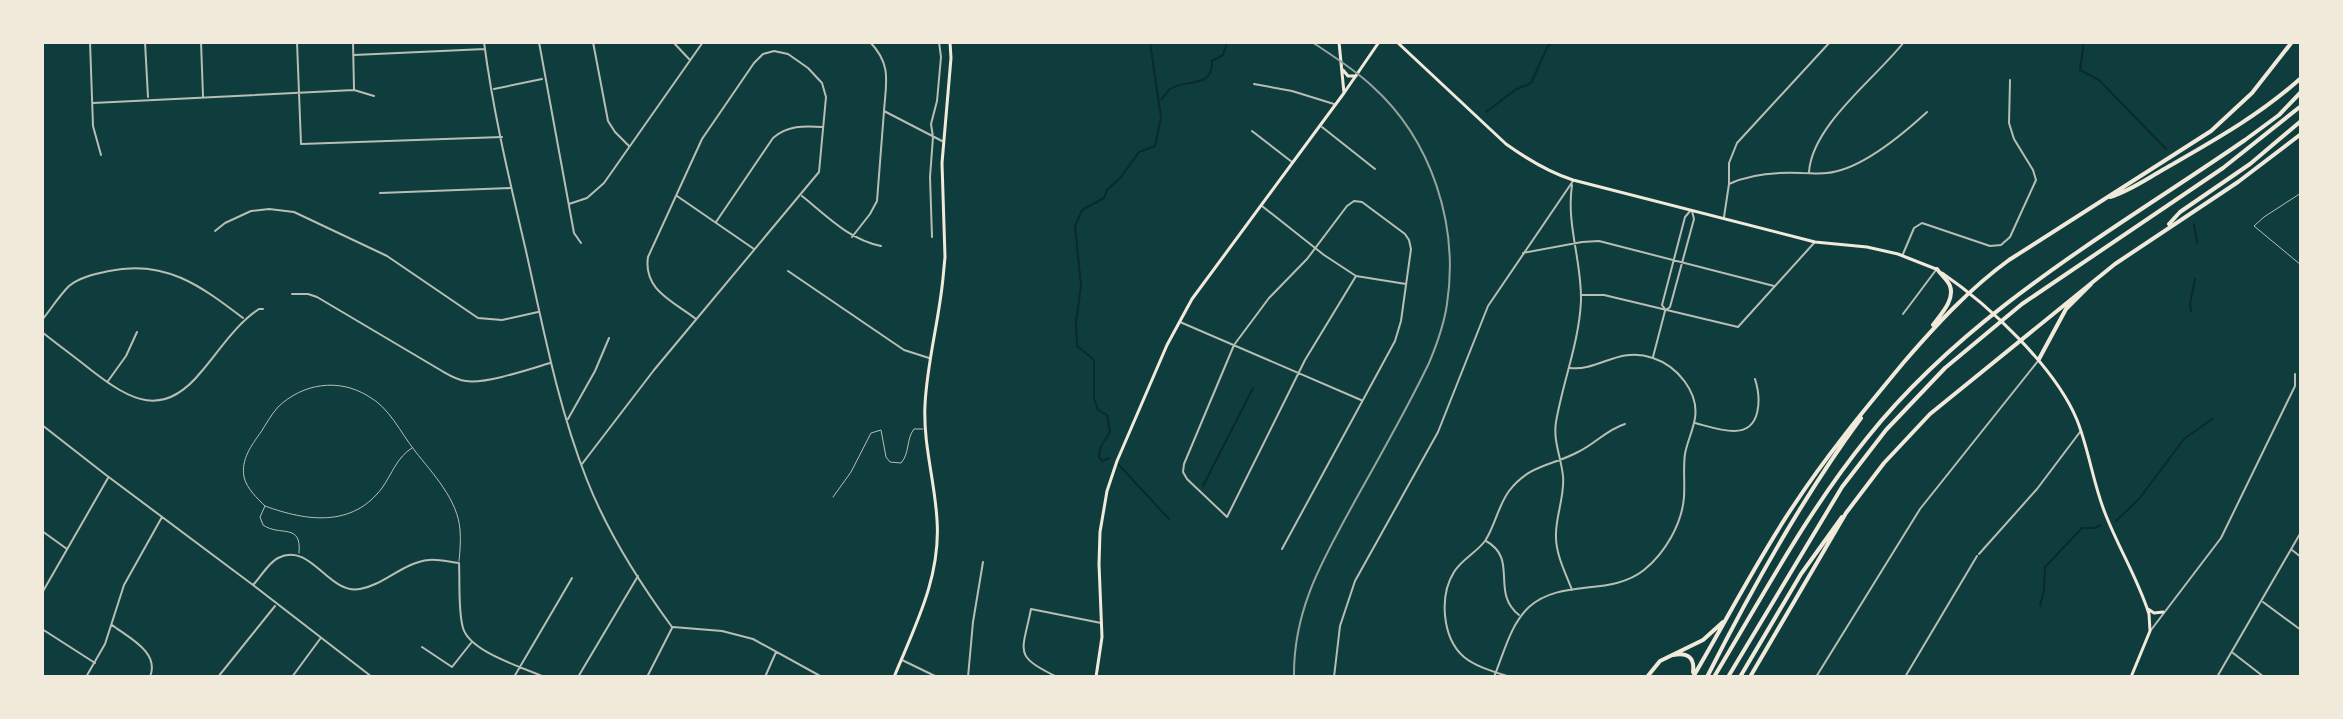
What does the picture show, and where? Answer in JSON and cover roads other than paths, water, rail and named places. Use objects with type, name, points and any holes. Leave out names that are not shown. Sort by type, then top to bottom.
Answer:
[{"type":"highway","points":[[1693,677],[1795,503],[1885,383],[1924,339],[1992,273],[2020,252],[2198,141],[2223,121],[2252,93],[2292,42]]},
{"type":"highway","points":[[2109,197],[2250,118],[2301,78]]},
{"type":"highway","points":[[1714,677],[1823,497],[1867,438],[1924,375],[2028,286],[2245,140],[2279,115],[2301,92]]},
{"type":"highway","points":[[1728,677],[1842,487],[1886,430],[1945,368],[2022,304],[2223,168],[2301,106]]},
{"type":"highway","points":[[2161,231],[2180,212],[2262,155],[2301,121]]},
{"type":"highway","points":[[1740,677],[1819,547],[1891,455],[1930,414],[2094,280],[2161,231],[2238,182],[2301,134]]},
{"type":"highway","points":[[1924,339],[1947,306],[1951,292],[1937,269]]},
{"type":"highway","points":[[2039,359],[2066,309],[2094,280]]},
{"type":"highway","points":[[1707,677],[1775,552],[1832,460],[1885,383]]},
{"type":"highway","points":[[1750,677],[1858,496]]},
{"type":"highway","points":[[1647,677],[1666,656],[1707,637],[1730,615]]},
{"type":"highway","points":[[1666,656],[1681,654],[1690,657],[1694,665],[1693,677]]},
{"type":"main road","points":[[894,677],[926,601],[937,550],[937,518],[925,403],[945,257],[942,184],[950,42]]},
{"type":"main road","points":[[1339,42],[1344,93]]},
{"type":"main road","points":[[1096,677],[1101,658],[1102,623],[1098,553],[1107,491],[1159,361],[1179,321],[1210,272],[1321,127],[1379,42]]},
{"type":"main road","points":[[1397,42],[1506,144],[1533,162],[1573,180],[1815,242],[1867,247],[1903,255],[1937,269],[1970,293],[2039,359],[2065,398],[2081,431],[2103,509],[2147,609],[2150,631],[2131,677]]},
{"type":"main road","points":[[1341,67],[1347,75],[1356,76]]},
{"type":"main road","points":[[2147,609],[2154,613],[2163,612]]},
{"type":"street","points":[[90,42],[93,126],[101,155]]},
{"type":"street","points":[[145,42],[148,99]]},
{"type":"street","points":[[201,42],[203,97]]},
{"type":"street","points":[[297,42],[301,144],[502,137]]},
{"type":"street","points":[[353,42],[354,90]]},
{"type":"street","points":[[484,42],[511,188],[567,420],[599,507],[638,576],[672,627]]},
{"type":"street","points":[[539,42],[574,233],[581,243]]},
{"type":"street","points":[[593,42],[608,121],[630,146]]},
{"type":"street","points":[[673,42],[690,60]]},
{"type":"street","points":[[569,204],[594,193],[604,183],[703,42]]},
{"type":"street","points":[[852,237],[870,214],[877,198],[886,65],[870,42]]},
{"type":"street","points":[[932,237],[931,124],[937,101],[941,57],[939,42]]},
{"type":"street","points":[[1723,219],[1729,163],[1737,143],[1830,42]]},
{"type":"street","points":[[1809,173],[1810,156],[1820,136],[1904,42]]},
{"type":"street","points":[[354,55],[485,49]]},
{"type":"street","points":[[582,464],[696,319],[819,172],[826,97],[819,79],[788,54],[774,51],[763,54],[754,63],[702,139],[648,257],[647,272],[654,286],[696,319]]},
{"type":"street","points":[[492,89],[545,79]]},
{"type":"street","points":[[1903,255],[1914,229],[1922,223],[1990,246],[2001,245],[2011,236],[2036,178],[2009,126],[2010,80]]},
{"type":"street","points":[[1254,84],[1292,91],[1336,105]]},
{"type":"street","points":[[93,103],[354,90],[374,96]]},
{"type":"street","points":[[884,111],[943,142]]},
{"type":"street","points":[[1729,184],[1780,173],[1833,173],[1853,166],[1927,112]]},
{"type":"street","points":[[716,222],[773,138],[795,126],[824,127]]},
{"type":"street","points":[[1321,127],[1375,169]]},
{"type":"street","points":[[1252,131],[1292,163]]},
{"type":"street","points":[[1572,590],[1556,536],[1563,485],[1556,426],[1579,331],[1581,295],[1570,208],[1573,180]]},
{"type":"street","points":[[1334,677],[1340,626],[1352,589],[1438,432],[1488,306],[1573,180]]},
{"type":"street","points":[[380,193],[511,188]]},
{"type":"street","points":[[801,195],[852,237],[881,246]]},
{"type":"street","points":[[676,196],[755,250]]},
{"type":"street","points":[[1282,549],[1397,338],[1410,243],[1405,234],[1362,202],[1353,202],[1346,207],[1298,269],[1269,298],[1234,345],[1183,467],[1187,479],[1227,517],[1299,373],[1356,276]]},
{"type":"street","points":[[1261,206],[1356,276],[1406,284]]},
{"type":"street","points":[[215,231],[251,211],[269,209],[294,212],[387,256],[478,318],[502,320],[539,312]]},
{"type":"street","points":[[1665,311],[1662,305],[1673,260],[1685,217],[1691,210]]},
{"type":"street","points":[[1653,357],[1694,219],[1691,210]]},
{"type":"street","points":[[1522,253],[1599,241],[1774,286]]},
{"type":"street","points":[[1581,295],[1604,295],[1738,327],[1815,242]]},
{"type":"street","points":[[42,320],[70,285],[95,274],[134,267],[158,269],[184,278],[245,320]]},
{"type":"street","points":[[1903,314],[1937,269]]},
{"type":"street","points":[[788,271],[904,350],[930,359]]},
{"type":"street","points":[[292,294],[317,297],[461,380],[479,381],[552,363]]},
{"type":"street","points":[[42,332],[121,392],[153,401],[179,394],[191,384],[245,320],[263,309]]},
{"type":"street","points":[[1179,321],[1364,401]]},
{"type":"street","points":[[107,382],[123,361],[137,332]]},
{"type":"street","points":[[567,420],[595,371],[609,338]]},
{"type":"street","points":[[1494,677],[1520,616],[1542,598],[1572,590],[1610,586],[1626,581],[1647,568],[1672,535],[1681,513],[1685,453],[1694,422],[1694,402],[1686,383],[1671,367],[1653,357],[1632,354],[1586,368],[1570,368]]},
{"type":"street","points":[[1816,677],[1920,509],[2039,359]]},
{"type":"street","points":[[2150,631],[2221,538],[2295,386],[2295,374]]},
{"type":"street","points":[[1694,422],[1732,431],[1749,426],[1759,410],[1755,379]]},
{"type":"street","points":[[1510,677],[1470,662],[1461,654],[1451,636],[1444,608],[1445,592],[1454,572],[1485,541],[1511,489],[1530,472],[1579,452],[1608,431],[1625,424]]},
{"type":"street","points":[[42,425],[372,677]]},
{"type":"street","points":[[1905,677],[1978,555],[2037,489],[2081,431]]},
{"type":"street","points":[[42,593],[108,477]]},
{"type":"street","points":[[86,677],[112,625],[124,585],[162,517]]},
{"type":"street","points":[[42,531],[67,549]]},
{"type":"street","points":[[2217,677],[2301,532]]},
{"type":"street","points":[[1485,541],[1499,554],[1503,565],[1505,599],[1520,616]]},
{"type":"street","points":[[2291,550],[2301,557]]},
{"type":"street","points":[[253,585],[272,563],[283,556],[299,556],[339,585],[353,590],[366,588],[423,561],[459,563],[462,625],[471,642],[544,677]]},
{"type":"street","points":[[968,677],[983,562]]},
{"type":"street","points":[[578,677],[638,576]]},
{"type":"street","points":[[514,677],[572,578]]},
{"type":"street","points":[[2262,602],[2301,630]]},
{"type":"street","points":[[218,677],[276,604]]},
{"type":"street","points":[[1057,677],[1031,664],[1025,655],[1031,609],[1102,623]]},
{"type":"street","points":[[112,625],[149,655],[153,666],[150,677]]},
{"type":"street","points":[[672,627],[733,633],[753,639],[822,677]]},
{"type":"street","points":[[647,677],[672,627]]},
{"type":"street","points":[[42,629],[95,663]]},
{"type":"street","points":[[292,677],[320,638]]},
{"type":"street","points":[[422,647],[452,667],[471,642]]},
{"type":"street","points":[[765,677],[776,651]]},
{"type":"street","points":[[2232,653],[2264,677]]},
{"type":"street","points":[[901,660],[937,677]]},
{"type":"street","points":[[361,677],[366,672]]},
{"type":"lane","points":[[2301,193],[2254,226],[2301,265]]},
{"type":"lane","points":[[412,447],[399,458],[379,492],[369,501],[345,514],[318,520],[265,506],[244,478],[245,458],[281,405],[293,395],[327,384],[366,394],[385,409],[445,490],[458,518],[459,563]]},
{"type":"lane","points":[[833,497],[851,472],[871,433],[881,430],[886,457],[890,462],[901,463],[914,429],[926,429]]},
{"type":"lane","points":[[265,506],[260,517],[263,525],[296,534],[300,545],[299,556]]},
{"type":"waterway","points":[[1109,458],[1102,461],[1099,457],[1100,448],[1110,432],[1107,415],[1098,410],[1094,398],[1094,360],[1077,346],[1076,322],[1081,286],[1075,226],[1082,210],[1104,198],[1107,190],[1139,152],[1155,146],[1161,118],[1150,42]]},
{"type":"waterway","points":[[1161,100],[1170,89],[1208,76],[1212,61],[1223,55],[1227,42]]},
{"type":"waterway","points":[[1486,112],[1515,90],[1531,83],[1548,46],[1553,42]]},
{"type":"waterway","points":[[2084,42],[2080,70],[2099,80],[2166,149]]},
{"type":"waterway","points":[[2194,224],[2197,243]]},
{"type":"waterway","points":[[2191,311],[2195,279]]},
{"type":"waterway","points":[[1203,486],[1253,388]]},
{"type":"waterway","points":[[2116,521],[2139,499],[2184,439],[2212,419]]},
{"type":"waterway","points":[[1119,465],[1169,519]]},
{"type":"waterway","points":[[2040,606],[2045,567],[2082,528],[2101,525]]},
{"type":"railway","points":[[1294,677],[1299,628],[1313,584],[1429,363],[1444,319],[1450,274],[1444,215],[1425,158],[1411,132],[1372,86],[1312,42]]}]
